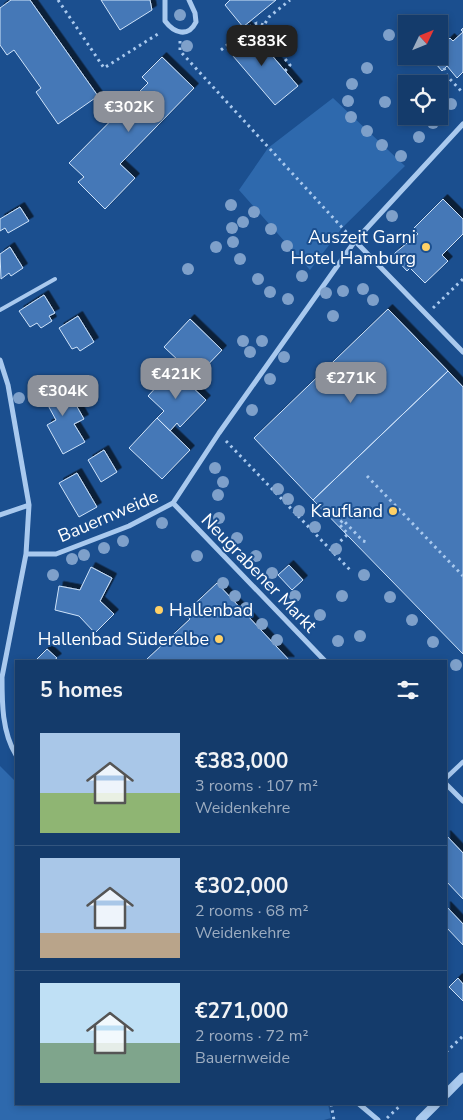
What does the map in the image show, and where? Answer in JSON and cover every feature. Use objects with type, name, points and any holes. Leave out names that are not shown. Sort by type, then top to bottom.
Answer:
[{"type":"street","points":[[165,0],[165,21],[173,30],[179,32],[190,30],[196,22],[195,13],[189,0]]},
{"type":"street","name":"Bauernweide","points":[[26,554],[56,554],[129,526],[173,503],[219,433],[355,241],[463,124]]},
{"type":"street","points":[[355,241],[463,352]]},
{"type":"street","points":[[0,360],[8,386],[29,505],[26,554],[2,677],[2,697],[7,733],[15,753]]},
{"type":"street","name":"Neugrabener Markt","points":[[173,503],[324,660]]},
{"type":"street","points":[[0,515],[29,505]]},
{"type":"street","points":[[447,777],[463,762]]},
{"type":"street","points":[[447,785],[463,801]]},
{"type":"street","points":[[447,1093],[463,1077]]},
{"type":"street","points":[[360,1105],[378,1120]]},
{"type":"street","points":[[420,1120],[435,1105]]},
{"type":"lane","points":[[0,310],[55,278]]},
{"type":"path","points":[[58,0],[104,68],[159,34]]},
{"type":"path","points":[[285,71],[290,65],[268,38],[264,25],[269,17],[290,0]]},
{"type":"path","points":[[221,50],[257,23],[264,25]]},
{"type":"path","points":[[179,32],[180,51],[355,241]]},
{"type":"path","points":[[444,68],[447,76],[463,93]]},
{"type":"path","points":[[427,315],[463,279]]},
{"type":"path","points":[[219,433],[351,571]]},
{"type":"path","points":[[367,476],[463,576]]},
{"type":"path","points":[[331,550],[348,534],[338,524],[343,520],[362,541],[367,542]]},
{"type":"path","points":[[447,1051],[463,1036]]},
{"type":"path","points":[[331,1105],[334,1120]]},
{"type":"path","points":[[385,1120],[401,1105]]},
{"type":"shaded area","points":[[333,98],[405,166],[342,228],[310,270],[239,190],[268,148]]},
{"type":"shaded area","points":[[0,766],[15,781],[15,1105],[328,1105],[331,1118],[324,1120],[0,1120]]},
{"type":"building","points":[[11,0],[30,0],[98,96],[58,124],[36,92],[41,88],[14,50],[7,55],[0,45],[0,8]]},
{"type":"building","points":[[101,0],[150,0],[152,10],[120,30]]},
{"type":"building","points":[[230,0],[276,0],[243,27],[225,5]]},
{"type":"building","points":[[246,25],[298,86],[275,105],[227,49],[248,32],[243,27]]},
{"type":"building","points":[[463,32],[463,72],[457,78],[447,66],[442,71],[437,65],[448,65],[448,40],[450,38],[453,41]]},
{"type":"building","points":[[162,57],[194,88],[120,164],[135,178],[105,209],[78,182],[84,177],[69,163],[148,83],[142,77]]},
{"type":"building","name":"Auszeit Garni Hotel Hamburg","points":[[443,199],[463,219],[463,234],[442,255],[448,261],[425,283],[410,268],[407,271],[396,259],[395,253],[418,234],[413,229]]},
{"type":"building","points":[[20,207],[29,221],[8,233],[5,228],[0,231],[0,219]]},
{"type":"building","points":[[10,247],[23,268],[11,276],[9,273],[1,279],[0,254]]},
{"type":"building","points":[[44,295],[55,313],[49,316],[52,321],[41,328],[37,323],[30,327],[19,311]]},
{"type":"building","points":[[388,309],[448,371],[313,500],[254,438]]},
{"type":"building","points":[[78,316],[94,342],[80,351],[77,347],[72,349],[59,328]]},
{"type":"building","points":[[190,319],[222,350],[196,377],[192,374],[185,381],[173,369],[180,362],[164,347]]},
{"type":"building","points":[[173,369],[206,400],[180,427],[177,423],[170,431],[157,418],[164,411],[148,396]]},
{"type":"building","name":"Kaufland","points":[[448,371],[463,387],[463,654],[313,500]]},
{"type":"building","points":[[50,381],[55,390],[64,384],[84,419],[74,424],[85,442],[63,454],[47,425],[56,420],[38,387]]},
{"type":"building","points":[[157,418],[190,450],[162,479],[129,448]]},
{"type":"building","points":[[104,450],[117,472],[101,482],[88,460]]},
{"type":"building","points":[[77,473],[97,507],[79,517],[59,483]]},
{"type":"building","points":[[289,565],[303,580],[292,590],[278,575]]},
{"type":"building","points":[[91,567],[112,578],[100,601],[114,614],[95,633],[79,616],[55,610],[59,586],[80,590]]},
{"type":"building","name":"Hallenbad Süderelbe","points":[[217,583],[289,660],[148,660],[190,619],[185,613]]},
{"type":"building","points":[[47,649],[57,658],[54,660],[36,660]]},
{"type":"building","points":[[447,836],[463,853],[463,899],[447,882]]},
{"type":"building","points":[[447,907],[463,924],[463,945],[447,928]]},
{"type":"building","points":[[458,978],[463,984],[463,1001],[449,987]]},
{"type":"place","name":"Auszeit Garni Hotel Hamburg","points":[[426,247]]},
{"type":"place","name":"Kaufland","points":[[393,511]]},
{"type":"place","name":"Hallenbad","points":[[159,610]]},
{"type":"place","name":"Hallenbad Süderelbe","points":[[219,639]]}]
